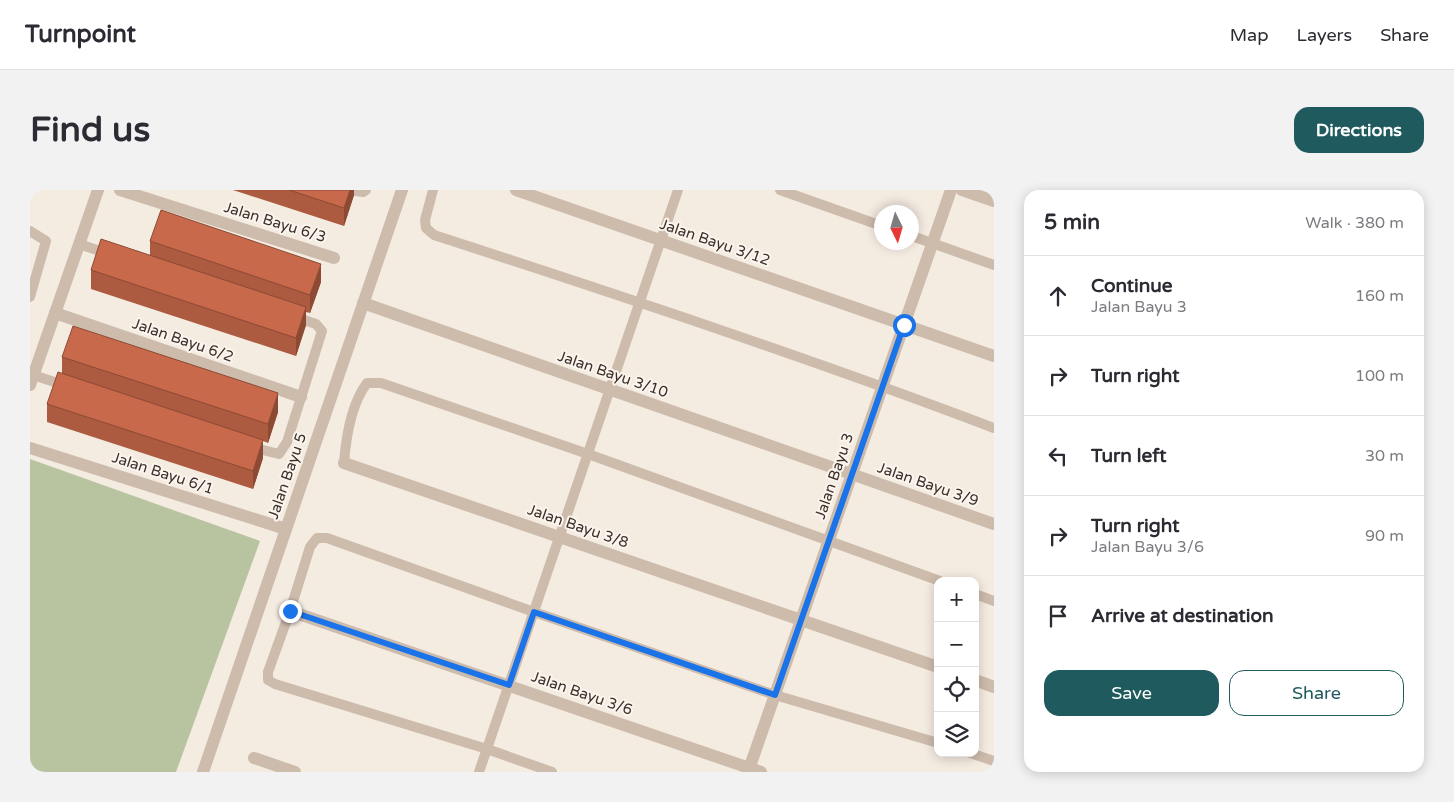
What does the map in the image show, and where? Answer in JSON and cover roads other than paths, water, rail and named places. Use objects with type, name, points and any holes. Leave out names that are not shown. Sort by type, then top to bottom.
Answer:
[{"type":"street","points":[[32,380],[98,190]]},
{"type":"street","name":"Jalan Bayu 6/3","points":[[120,190],[334,258]]},
{"type":"street","name":"Jalan Bayu 5","points":[[203,772],[402,190]]},
{"type":"street","name":"Jalan Bayu 3/12","points":[[516,190],[994,356]]},
{"type":"street","name":"Jalan Bayu 3","points":[[753,771],[775,695],[951,190]]},
{"type":"street","points":[[962,190],[994,201]]},
{"type":"street","name":"Jalan Bayu 3/10","points":[[363,303],[852,474]]},
{"type":"street","name":"Jalan Bayu 6/2","points":[[55,313],[301,397]]},
{"type":"street","name":"Jalan Bayu 6/1","points":[[30,448],[286,529]]},
{"type":"street","name":"Jalan Bayu 3/8","points":[[344,463],[934,666]]},
{"type":"street","name":"Jalan Bayu 3/9","points":[[852,474],[994,524]]},
{"type":"street","name":"Jalan Bayu 3/6","points":[[290,611],[509,685],[753,771]]},
{"type":"street","points":[[979,681],[994,686]]},
{"type":"street","points":[[254,758],[295,772]]},
{"type":"lane","points":[[350,190],[362,192],[366,190]]},
{"type":"lane","points":[[433,190],[425,220],[426,228],[434,235],[640,302],[883,386],[994,428]]},
{"type":"lane","points":[[479,772],[678,190]]},
{"type":"lane","points":[[780,190],[874,223]]},
{"type":"lane","points":[[30,231],[46,241],[30,297]]},
{"type":"lane","points":[[919,239],[994,265]]},
{"type":"lane","points":[[79,244],[115,256]]},
{"type":"lane","points":[[236,442],[279,454],[287,442],[322,331],[316,324],[289,315]]},
{"type":"lane","points":[[32,380],[80,390]]},
{"type":"lane","points":[[344,463],[345,448],[358,395],[368,384],[382,383],[588,454],[934,579]]},
{"type":"lane","points":[[552,772],[275,684],[268,680],[268,672],[290,611],[310,546],[317,538],[327,538],[775,695],[934,743]]},
{"type":"lane","points":[[979,595],[994,601]]},
{"type":"lane","points":[[979,756],[994,761]]}]
